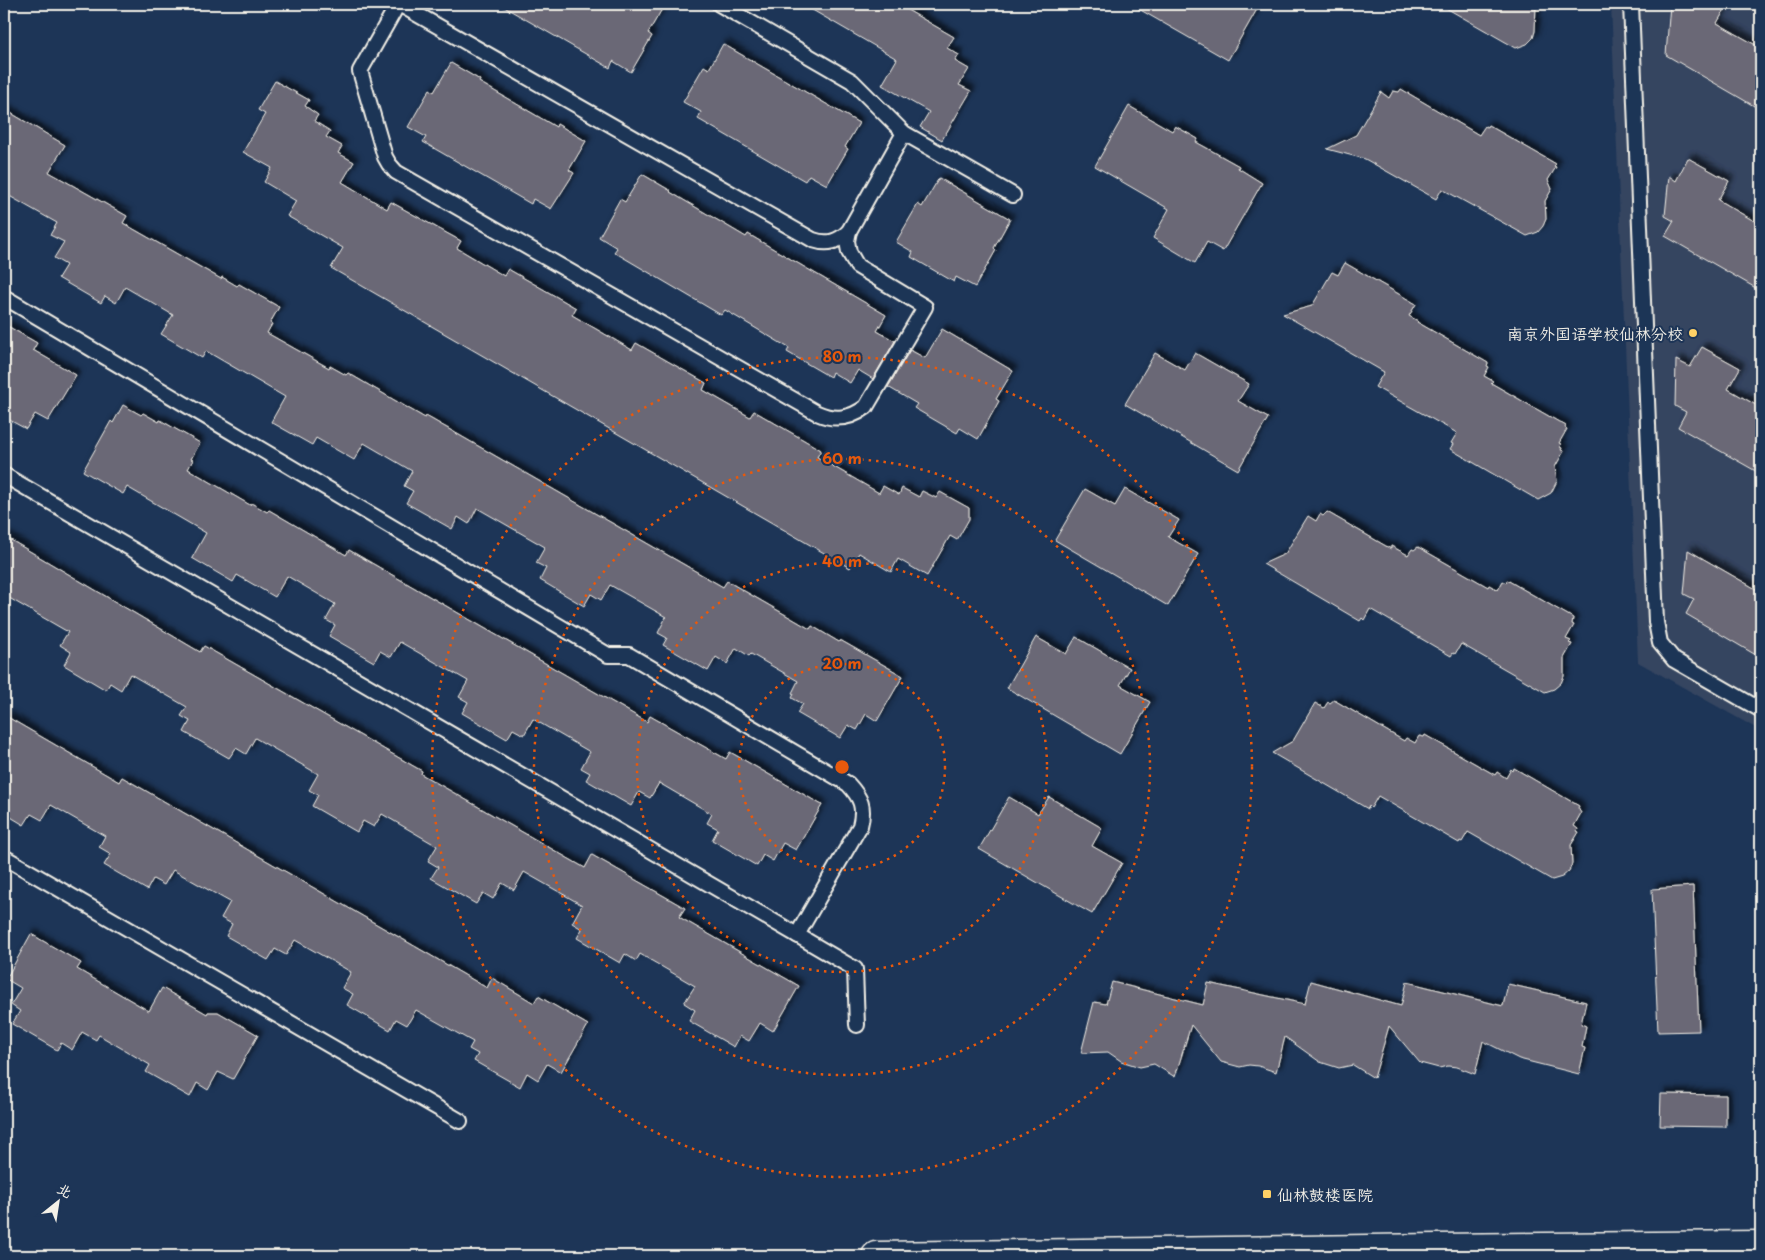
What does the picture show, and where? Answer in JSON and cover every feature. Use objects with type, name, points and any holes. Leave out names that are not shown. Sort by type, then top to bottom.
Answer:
[{"type":"main road","points":[[876,1256],[1761,1245]]},
{"type":"lane","points":[[850,231],[834,242],[823,244],[813,240],[398,4],[360,71],[385,157],[396,172],[817,413],[838,419],[858,414],[866,408],[925,306],[857,266],[849,252],[847,241],[850,231],[904,133]]},
{"type":"lane","points":[[719,4],[852,81],[904,133],[1013,195]]},
{"type":"lane","points":[[1631,4],[1656,622],[1660,643],[1674,660],[1761,710]]},
{"type":"lane","points":[[4,297],[608,655],[629,655],[848,784],[862,804],[860,826],[797,935]]},
{"type":"lane","points":[[4,475],[855,969],[857,1025]]},
{"type":"lane","points":[[4,857],[460,1120]]},
{"type":"shaded area","name":"南京外国语学校仙林分校","points":[[1611,4],[1761,4],[1761,731],[1638,662]]},
{"type":"building","points":[[499,4],[665,4],[648,33],[652,36],[631,72],[613,61],[610,68]]},
{"type":"building","points":[[802,4],[897,4],[954,37],[947,48],[959,55],[955,61],[969,69],[959,85],[971,91],[942,140],[920,127],[929,112],[882,85],[897,59]]},
{"type":"building","points":[[1130,4],[1260,4],[1228,60]]},
{"type":"building","points":[[1439,4],[1536,4],[1533,38],[1527,44],[1516,48]]},
{"type":"building","points":[[1670,4],[1728,4],[1717,23],[1761,48],[1761,110],[1666,55]]},
{"type":"building","points":[[723,44],[859,123],[845,147],[848,149],[827,185],[809,175],[805,181],[698,119],[701,112],[683,102],[704,66],[709,69]]},
{"type":"building","points":[[451,63],[480,80],[479,82],[556,127],[557,124],[586,141],[569,170],[574,173],[551,209],[533,199],[531,204],[423,142],[426,137],[408,127],[430,89],[434,92]]},
{"type":"building","points":[[275,81],[309,100],[305,106],[318,115],[314,121],[330,131],[326,137],[342,146],[338,153],[354,162],[342,182],[387,209],[391,202],[461,241],[457,248],[504,276],[508,269],[576,308],[572,315],[632,350],[636,343],[706,383],[703,390],[750,417],[754,411],[821,450],[817,457],[879,493],[883,486],[899,495],[902,488],[919,497],[922,491],[936,498],[940,492],[969,508],[969,519],[957,540],[950,536],[927,576],[898,559],[891,572],[859,553],[850,568],[331,268],[343,248],[287,216],[296,201],[264,182],[272,168],[243,152],[265,114],[258,110]]},
{"type":"building","points":[[1401,89],[1479,135],[1485,126],[1487,127],[1488,125],[1556,164],[1548,180],[1552,189],[1545,201],[1546,219],[1538,232],[1527,236],[1442,189],[1436,199],[1365,159],[1327,149],[1356,135],[1381,92],[1389,98],[1393,91],[1399,92]]},
{"type":"building","points":[[1129,106],[1172,131],[1175,126],[1198,139],[1196,142],[1239,166],[1238,168],[1262,183],[1223,251],[1207,242],[1195,263],[1153,238],[1169,209],[1095,166]]},
{"type":"building","points":[[4,109],[65,145],[49,172],[127,216],[123,223],[221,279],[222,277],[237,286],[239,284],[279,307],[267,333],[329,368],[330,366],[346,375],[348,373],[425,418],[426,416],[723,587],[727,581],[810,629],[812,626],[839,642],[840,640],[903,676],[877,721],[866,714],[857,730],[848,725],[840,738],[797,713],[803,704],[792,698],[794,694],[792,693],[798,681],[751,654],[749,656],[736,648],[727,664],[716,657],[708,671],[663,645],[667,638],[658,633],[666,617],[610,585],[601,600],[591,594],[584,606],[540,580],[546,568],[536,563],[545,547],[477,508],[469,524],[458,517],[452,529],[406,503],[413,491],[404,486],[412,471],[364,443],[354,460],[316,438],[312,445],[271,422],[285,397],[206,351],[202,358],[161,334],[173,315],[125,287],[116,303],[105,296],[101,303],[58,278],[66,265],[54,258],[64,242],[50,235],[57,223],[4,193]]},
{"type":"building","points":[[1688,158],[1729,181],[1718,200],[1761,225],[1761,291],[1665,236],[1674,221],[1665,216],[1669,176],[1676,181]]},
{"type":"building","points":[[642,174],[746,237],[748,234],[886,315],[877,331],[895,341],[873,379],[858,370],[850,383],[832,372],[830,377],[787,352],[789,348],[725,310],[721,315],[614,252],[617,248],[599,237],[620,199],[625,202]]},
{"type":"building","points":[[939,178],[1010,219],[994,248],[996,250],[975,287],[956,277],[954,282],[911,257],[913,252],[896,242],[918,204],[922,207]]},
{"type":"building","points":[[1345,263],[1416,304],[1409,316],[1417,322],[1488,363],[1487,366],[1489,367],[1484,376],[1493,381],[1491,383],[1566,426],[1565,428],[1567,429],[1559,443],[1561,444],[1561,450],[1564,451],[1555,467],[1557,481],[1551,493],[1538,500],[1450,449],[1457,433],[1375,387],[1384,372],[1283,314],[1312,306],[1332,272],[1338,275]]},
{"type":"building","points":[[4,324],[37,343],[33,350],[76,375],[48,421],[35,414],[26,429],[4,417]]},
{"type":"building","points":[[942,329],[1013,371],[996,399],[999,401],[978,439],[960,428],[957,433],[914,408],[917,404],[888,387],[910,350],[925,358]]},
{"type":"building","points":[[1702,347],[1740,368],[1728,389],[1761,408],[1761,474],[1678,427],[1686,412],[1675,406],[1676,360],[1690,367]]},
{"type":"building","points":[[1155,353],[1185,370],[1195,353],[1249,384],[1238,401],[1268,418],[1238,470],[1125,404]]},
{"type":"building","points":[[123,405],[141,415],[143,413],[159,422],[160,420],[200,443],[188,469],[250,505],[251,503],[267,512],[269,510],[346,555],[349,550],[647,722],[650,716],[726,759],[730,752],[822,805],[796,850],[783,843],[773,861],[763,855],[757,866],[712,840],[718,829],[707,823],[712,814],[659,783],[650,798],[639,792],[631,806],[586,780],[590,773],[581,768],[590,752],[533,719],[524,735],[513,729],[507,739],[462,713],[468,702],[459,697],[468,681],[400,642],[391,657],[380,651],[374,662],[329,636],[335,625],[326,620],[335,604],[287,576],[275,597],[237,575],[233,582],[192,558],[206,533],[127,487],[123,494],[83,471],[111,421],[113,423]]},
{"type":"building","points":[[1085,489],[1115,506],[1125,489],[1179,520],[1168,537],[1198,554],[1168,606],[1055,540]]},
{"type":"building","points":[[1327,512],[1391,549],[1391,546],[1408,555],[1412,549],[1414,550],[1418,547],[1488,587],[1489,585],[1498,590],[1503,581],[1506,583],[1507,580],[1573,618],[1572,624],[1574,625],[1566,639],[1571,641],[1569,643],[1572,644],[1564,658],[1564,676],[1561,683],[1554,689],[1545,692],[1461,644],[1455,654],[1453,653],[1451,656],[1370,609],[1364,620],[1362,618],[1360,621],[1263,564],[1285,554],[1308,516],[1316,521],[1320,514],[1323,516]]},
{"type":"building","points":[[4,536],[200,652],[204,646],[422,771],[421,774],[585,868],[592,855],[685,908],[679,917],[799,986],[773,1031],[760,1023],[749,1041],[740,1036],[734,1047],[689,1021],[695,1010],[684,1003],[695,986],[640,954],[636,961],[625,954],[620,963],[577,938],[582,929],[572,923],[582,905],[524,872],[514,890],[502,883],[493,899],[483,893],[476,904],[431,878],[438,867],[428,861],[437,846],[382,814],[374,827],[363,821],[357,832],[312,806],[318,795],[309,790],[318,774],[255,738],[246,754],[236,748],[229,758],[184,732],[190,721],[181,716],[187,707],[130,674],[121,690],[110,683],[106,690],[64,665],[71,652],[60,645],[68,632],[4,595]]},
{"type":"building","points":[[1688,550],[1761,592],[1761,658],[1686,614],[1694,599],[1684,594]]},
{"type":"building","points":[[1036,637],[1066,654],[1076,637],[1130,668],[1120,685],[1150,702],[1120,754],[1007,688]]},
{"type":"building","points":[[1334,700],[1404,741],[1406,738],[1415,743],[1419,736],[1424,737],[1425,735],[1495,775],[1497,772],[1506,778],[1511,769],[1513,771],[1514,768],[1579,806],[1578,808],[1581,813],[1574,826],[1579,832],[1571,845],[1572,864],[1569,871],[1562,877],[1552,880],[1468,832],[1462,842],[1460,841],[1459,843],[1378,796],[1371,808],[1369,806],[1368,809],[1272,753],[1293,741],[1315,703],[1324,708],[1328,702],[1330,703]]},
{"type":"building","points":[[4,715],[119,782],[122,777],[487,988],[492,978],[534,1003],[538,996],[588,1025],[561,1072],[547,1064],[538,1080],[527,1073],[520,1087],[474,1061],[478,1054],[469,1049],[473,1042],[416,1010],[407,1025],[396,1019],[390,1030],[347,1005],[353,994],[342,988],[351,972],[295,940],[286,955],[275,949],[268,960],[226,936],[232,924],[221,918],[230,902],[173,870],[164,885],[153,879],[147,890],[104,865],[111,854],[99,847],[105,836],[51,805],[42,820],[31,814],[24,825],[4,813]]},
{"type":"building","points":[[1009,797],[1038,814],[1049,797],[1102,828],[1092,846],[1122,863],[1092,914],[979,849]]},
{"type":"building","points":[[1693,886],[1699,1031],[1658,1032],[1652,889]]},
{"type":"building","points":[[31,934],[81,963],[77,969],[149,1011],[162,988],[207,1014],[208,1012],[218,1012],[258,1035],[233,1079],[218,1072],[208,1090],[197,1083],[190,1097],[146,1072],[150,1065],[99,1035],[96,1040],[82,1032],[72,1050],[61,1043],[57,1050],[12,1024],[20,1011],[11,1005],[21,988],[6,979]]},
{"type":"building","points":[[1311,981],[1401,1006],[1407,982],[1503,1006],[1508,984],[1586,1002],[1581,1024],[1586,1026],[1582,1047],[1585,1048],[1579,1074],[1519,1059],[1483,1041],[1475,1074],[1457,1067],[1439,1068],[1420,1063],[1389,1026],[1374,1078],[1353,1065],[1339,1068],[1320,1062],[1285,1037],[1276,1072],[1258,1066],[1240,1067],[1221,1062],[1191,1025],[1175,1077],[1154,1064],[1140,1067],[1121,1061],[1108,1052],[1081,1053],[1094,1002],[1106,1004],[1112,982],[1203,1005],[1208,983],[1305,1004]]},
{"type":"building","points":[[1661,1094],[1726,1095],[1726,1127],[1660,1126]]},
{"type":"place","name":"南京外国语学校仙林分校","points":[[1693,333]]},
{"type":"place","name":"仙林鼓楼医院","points":[[1267,1194]]}]
